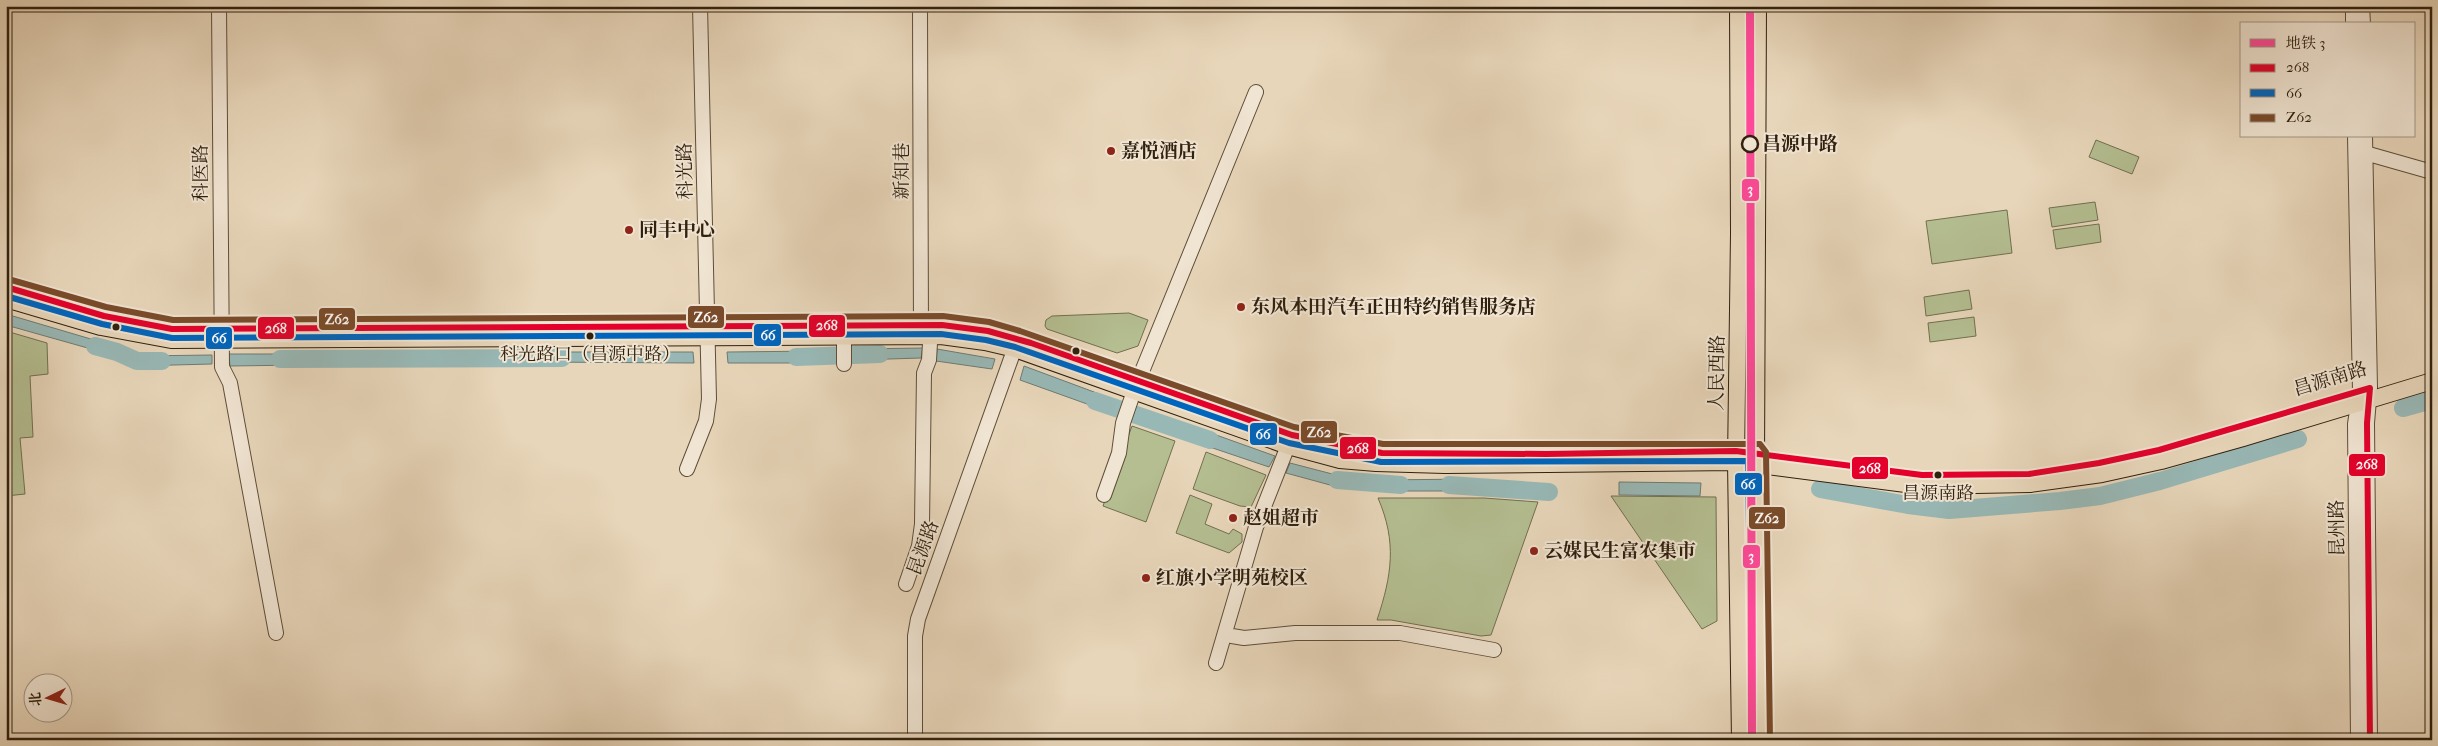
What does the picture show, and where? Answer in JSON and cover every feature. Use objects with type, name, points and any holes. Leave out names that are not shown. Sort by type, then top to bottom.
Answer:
[{"type":"main road","name":"人民西路","points":[[1738,6],[1739,232],[1736,456],[1740,740]]},
{"type":"main road","name":"人民西路","points":[[1758,6],[1756,458],[1761,740]]},
{"type":"main road","points":[[6,288],[130,322],[172,329],[221,333],[707,330],[988,331],[1015,349],[1288,444],[1315,442],[1382,453],[1736,456]]},
{"type":"main road","points":[[6,300],[128,333],[171,340],[221,333]]},
{"type":"main road","points":[[707,330],[844,338],[926,330]]},
{"type":"main road","name":"昌源南路","points":[[2365,395],[2432,370]]},
{"type":"main road","name":"昌源南路","points":[[1736,456],[1922,475],[2029,474],[2100,463],[2159,450],[2365,395],[2432,381]]},
{"type":"street","name":"科医路","points":[[219,6],[222,367],[230,383],[276,633]]},
{"type":"street","name":"科光路","points":[[687,469],[706,421],[709,399],[700,6]]},
{"type":"street","name":"新知巷","points":[[906,584],[921,537],[924,373],[929,360],[926,330],[920,6]]},
{"type":"street","points":[[2353,6],[2353,22]]},
{"type":"street","points":[[2362,6],[2363,22]]},
{"type":"street","points":[[1104,495],[1119,453],[1123,423],[1135,391],[1256,92]]},
{"type":"street","points":[[2359,147],[2432,172]]},
{"type":"street","name":"昆州路","points":[[2359,147],[2367,423],[2370,740]]},
{"type":"street","points":[[844,338],[844,364]]},
{"type":"street","name":"昆源路","points":[[915,740],[915,636],[918,619],[1015,349]]},
{"type":"street","name":"昆州路","points":[[2358,740],[2355,424],[2365,395]]},
{"type":"street","points":[[1216,663],[1226,635],[1256,527],[1288,444]]},
{"type":"street","points":[[1226,635],[1244,638],[1295,633],[1400,633],[1494,650]]},
{"type":"green space","points":[[2096,140],[2139,157],[2132,174],[2089,157]]},
{"type":"green space","points":[[2095,202],[2098,220],[2052,227],[2049,208]]},
{"type":"green space","points":[[2007,210],[2012,253],[1932,264],[1926,221]]},
{"type":"green space","points":[[2099,224],[2101,242],[2056,249],[2053,230]]},
{"type":"green space","points":[[1969,290],[1972,309],[1926,316],[1924,297]]},
{"type":"green space","points":[[1129,313],[1148,320],[1138,346],[1117,353],[1047,329],[1045,326],[1046,320],[1052,316]]},
{"type":"green space","points":[[1974,317],[1976,336],[1930,342],[1928,323]]},
{"type":"green space","points":[[6,331],[47,343],[48,374],[30,376],[33,437],[20,438],[25,494],[6,496]]},
{"type":"green space","points":[[1132,426],[1175,441],[1146,522],[1103,506]]},
{"type":"green space","points":[[1206,452],[1266,475],[1251,507],[1240,506],[1193,489]]},
{"type":"green space","points":[[1190,495],[1212,504],[1205,524],[1229,534],[1233,529],[1242,534],[1242,542],[1229,553],[1176,533]]},
{"type":"green space","points":[[1611,496],[1716,497],[1717,621],[1702,629]]},
{"type":"green space","points":[[1378,498],[1484,498],[1538,502],[1491,635],[1481,636],[1391,620],[1377,620],[1386,588],[1390,559],[1388,529]]},
{"type":"water","points":[[6,314],[118,347],[116,356],[6,325]]},
{"type":"water","points":[[923,348],[921,358],[857,360],[856,349]]},
{"type":"water","points":[[937,349],[995,359],[992,369],[936,361]]},
{"type":"water","points":[[520,351],[521,361],[459,363],[458,355]]},
{"type":"water","points":[[818,351],[819,363],[728,363],[727,352]]},
{"type":"water","points":[[447,352],[446,363],[391,364],[391,353]]},
{"type":"water","points":[[537,352],[693,352],[694,363],[538,362]]},
{"type":"water","points":[[380,353],[380,364],[312,365],[312,354]]},
{"type":"water","points":[[229,354],[302,354],[302,365],[230,366]]},
{"type":"water","points":[[212,355],[212,364],[136,366],[138,356]]},
{"type":"water","points":[[1024,366],[1121,402],[1115,414],[1020,380]]},
{"type":"water","points":[[1135,406],[1179,423],[1175,435],[1130,420]]},
{"type":"water","points":[[1191,426],[1275,456],[1269,467],[1186,439]]},
{"type":"water","points":[[1290,463],[1340,476],[1359,477],[1360,489],[1330,485],[1286,473]]},
{"type":"water","points":[[1473,479],[1473,491],[1378,491],[1377,480]]},
{"type":"water","points":[[1490,480],[1549,486],[1550,498],[1490,493]]},
{"type":"water","points":[[1619,482],[1701,483],[1700,496],[1619,495]]},
{"type":"waterway","points":[[95,346],[117,352],[137,361],[162,361]]},
{"type":"waterway","points":[[796,357],[880,354]]},
{"type":"waterway","points":[[280,359],[562,358]]},
{"type":"waterway","points":[[2403,408],[2432,400]]},
{"type":"waterway","points":[[1095,401],[1210,440]]},
{"type":"waterway","points":[[1820,489],[1908,505],[1949,510],[2060,501],[2100,496],[2160,481],[2298,439]]},
{"type":"waterway","points":[[1337,480],[1401,485]]},
{"type":"waterway","points":[[1449,485],[1549,492]]},
{"type":"metro line","name":"3","points":[[1750,6],[1752,740]]},
{"type":"transit line","name":"Z62","points":[[8,279],[106,307],[173,320],[943,316],[989,322],[1020,331],[1294,427],[1383,444],[1760,444],[1766,452],[1770,740]]},
{"type":"transit line","name":"268","points":[[6,287],[104,316],[172,329],[942,325],[988,331],[1031,343],[1292,435],[1382,453],[1546,454],[1736,451],[1922,475],[2029,474],[2099,463],[2159,450],[2370,388],[2367,423],[2370,740]]},
{"type":"transit line","name":"66","points":[[6,296],[102,324],[172,338],[941,334],[986,340],[1015,347],[1289,443],[1381,462],[1748,461],[1752,740]]},
{"type":"place","name":"昌源中路","points":[[1750,144]]},
{"type":"place","name":"嘉悦酒店","points":[[1111,151]]},
{"type":"place","name":"同丰中心","points":[[629,230]]},
{"type":"place","name":"东风本田汽车正田特约销售服务店","points":[[1241,307]]},
{"type":"place","name":"科光路口（昌源中路）","points":[[590,336]]},
{"type":"place","name":"昌源南路","points":[[1938,475]]},
{"type":"place","name":"赵姐超市","points":[[1233,518]]},
{"type":"place","name":"云媒民生富农集市","points":[[1534,551]]},
{"type":"place","name":"红旗小学明苑校区","points":[[1146,578]]}]
